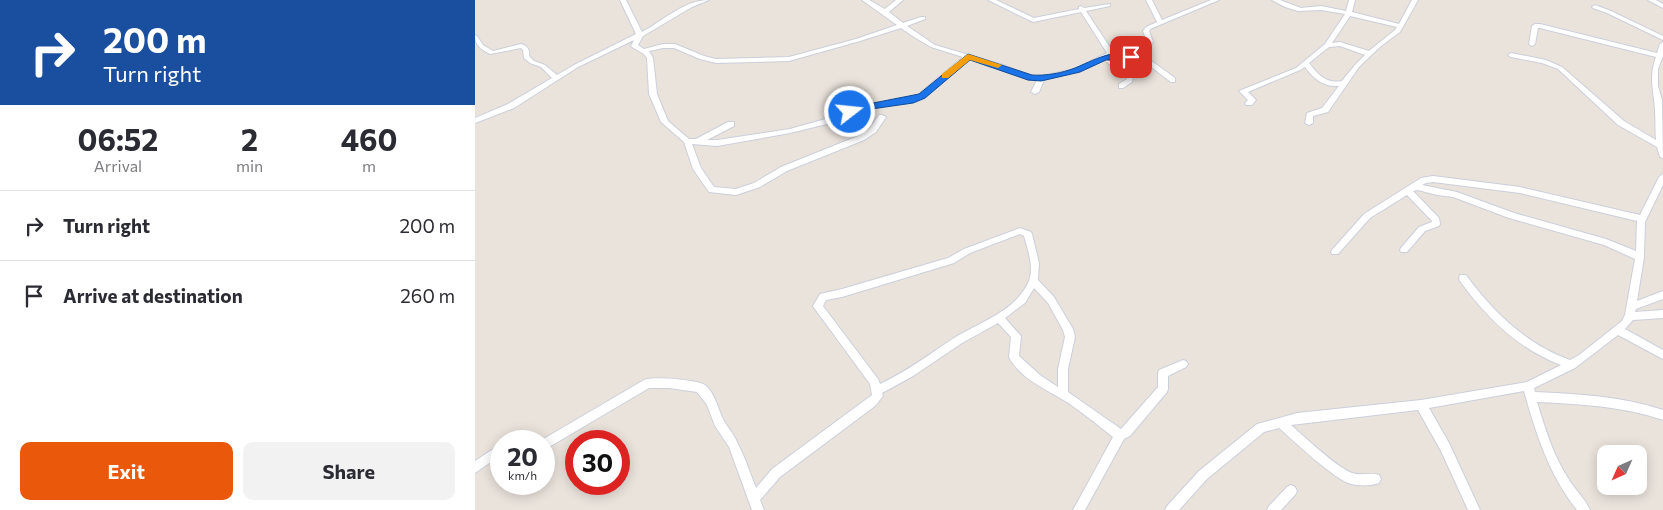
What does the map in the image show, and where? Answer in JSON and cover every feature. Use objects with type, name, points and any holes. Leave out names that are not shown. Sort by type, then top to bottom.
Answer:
[{"type":"street","points":[[623,0],[640,35]]},
{"type":"street","points":[[475,121],[511,106],[555,77],[640,35],[690,6],[706,0]]},
{"type":"street","points":[[865,0],[933,46],[1031,78],[1041,78],[1077,70],[1108,57],[1148,44],[1150,42],[1146,30],[1215,0]]},
{"type":"street","points":[[885,12],[900,0]]},
{"type":"street","points":[[991,0],[1033,20],[1081,8],[1107,5]]},
{"type":"street","points":[[1149,0],[1161,23]]},
{"type":"street","points":[[1275,0],[1297,9],[1317,7],[1361,15],[1401,26]]},
{"type":"street","points":[[1249,103],[1252,100],[1243,91],[1283,76],[1306,64],[1327,45],[1348,14],[1352,0]]},
{"type":"street","points":[[1309,124],[1310,115],[1325,110],[1344,83],[1370,54],[1396,33],[1415,0]]},
{"type":"street","points":[[1651,0],[1663,6]]},
{"type":"street","points":[[1595,7],[1663,38]]},
{"type":"street","points":[[1081,8],[1108,57],[1130,76],[1130,80],[1121,86]]},
{"type":"street","points":[[643,51],[675,46],[702,58],[715,61],[789,60],[903,26],[923,18]]},
{"type":"street","points":[[1531,44],[1535,26],[1540,26],[1660,56]]},
{"type":"street","points":[[640,35],[634,46],[650,58],[653,94],[665,122],[687,141],[697,169],[712,190],[736,192],[757,185],[783,169],[861,138],[873,130],[882,117]]},
{"type":"street","points":[[475,38],[481,46],[492,54],[521,46],[524,47],[527,51],[526,57],[532,62],[543,66],[555,77]]},
{"type":"street","points":[[1327,45],[1341,44],[1370,54]]},
{"type":"street","points":[[1663,44],[1655,69],[1655,86],[1661,119],[1660,146],[1663,155]]},
{"type":"street","points":[[1511,55],[1545,61],[1560,68],[1621,123],[1660,146]]},
{"type":"street","points":[[687,141],[717,143],[789,131],[824,122],[863,108],[913,100],[922,96],[968,56]]},
{"type":"street","points":[[1108,57],[1141,57],[1173,80]]},
{"type":"street","points":[[1306,64],[1314,75],[1325,83],[1344,83]]},
{"type":"street","points":[[1035,92],[1041,78]]},
{"type":"street","points":[[697,141],[731,124]]},
{"type":"street","points":[[1171,510],[1203,474],[1261,428],[1280,422],[1326,414],[1421,405],[1528,386],[1571,365],[1625,324],[1631,311],[1640,257],[1642,219],[1663,177]]},
{"type":"street","points":[[1335,252],[1367,216],[1424,180],[1433,179],[1550,196],[1642,219]]},
{"type":"street","points":[[1410,189],[1418,187],[1454,194],[1512,216],[1606,242],[1640,257]]},
{"type":"street","points":[[1404,250],[1422,229],[1436,224],[1436,220],[1410,189]]},
{"type":"street","points":[[754,499],[776,473],[878,396],[877,390],[818,306],[823,297],[951,261],[967,251],[1020,231],[1028,234],[1035,273],[1034,281],[1020,302],[999,318],[960,339],[898,381],[877,390]]},
{"type":"street","points":[[1463,278],[1491,314],[1511,331],[1540,353],[1571,365]]},
{"type":"street","points":[[1034,281],[1051,300],[1068,329],[1070,337],[1063,369],[1063,394]]},
{"type":"street","points":[[1631,311],[1663,295]]},
{"type":"street","points":[[1631,311],[1663,314]]},
{"type":"street","points":[[999,318],[1016,336],[1013,357],[1025,369],[1046,387],[1063,394],[1120,435]]},
{"type":"street","points":[[1618,330],[1663,355]]},
{"type":"street","points":[[1079,510],[1120,435],[1126,432],[1163,389],[1163,373],[1183,364]]},
{"type":"street","points":[[555,439],[648,384],[669,383],[697,387],[702,390],[711,402],[719,422],[733,444],[758,510]]},
{"type":"street","points":[[1528,386],[1551,463],[1565,487],[1584,510]]},
{"type":"street","points":[[1531,397],[1561,398],[1637,407],[1663,415]]},
{"type":"street","points":[[1421,405],[1445,447],[1474,510]]},
{"type":"street","points":[[1280,422],[1333,467],[1352,479],[1375,480]]},
{"type":"street","points":[[475,468],[490,458]]},
{"type":"street","points":[[1273,510],[1291,491]]},
{"type":"slow traffic","points":[[945,76],[968,56],[998,65]]},
{"type":"route","points":[[850,112],[883,103],[913,100],[922,96],[968,56],[1031,78],[1041,78],[1077,70],[1105,57],[1131,57]]}]
